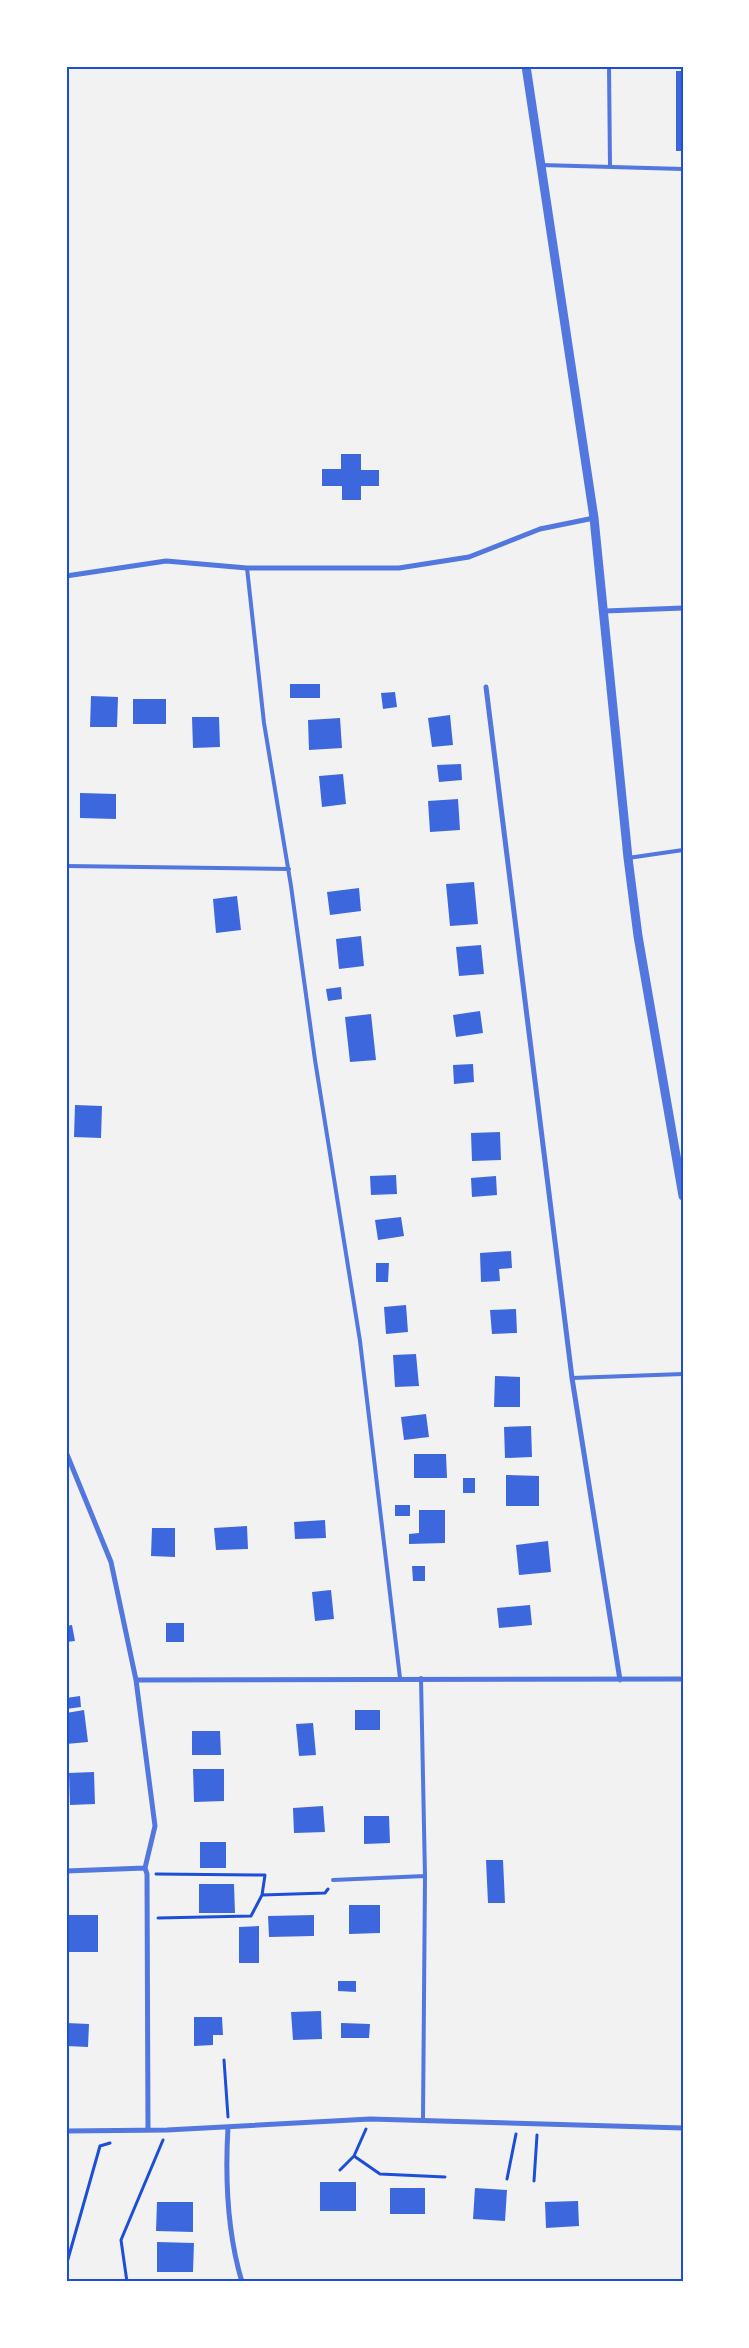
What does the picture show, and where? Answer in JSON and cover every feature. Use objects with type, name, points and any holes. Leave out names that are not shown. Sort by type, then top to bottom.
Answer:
[{"type":"street","points":[[526,66],[594,518],[605,611],[628,858],[638,936],[683,1196]]},
{"type":"street","points":[[66,576],[166,561],[247,568],[400,568],[469,557],[540,529],[594,518]]},
{"type":"street","points":[[605,611],[683,608]]},
{"type":"street","points":[[486,687],[572,1378],[620,1680]]},
{"type":"street","points":[[66,1452],[111,1562],[136,1680],[155,1826],[146,1871],[148,1918],[148,2130]]},
{"type":"street","points":[[136,1680],[400,1678],[683,1679]]},
{"type":"street","points":[[66,1871],[146,1871]]},
{"type":"street","points":[[66,2131],[167,2130],[423,2119],[518,2124],[683,2128]]},
{"type":"street","points":[[228,2127],[225,2176],[237,2266],[242,2282]]},
{"type":"lane","points":[[609,66],[610,167]]},
{"type":"lane","points":[[541,165],[683,169]]},
{"type":"lane","points":[[247,568],[264,723],[289,869],[335,1193],[360,1341],[400,1678]]},
{"type":"lane","points":[[628,858],[683,850]]},
{"type":"lane","points":[[66,866],[289,869]]},
{"type":"lane","points":[[572,1378],[683,1374]]},
{"type":"lane","points":[[421,1678],[425,1876],[423,2119]]},
{"type":"lane","points":[[333,1880],[425,1876]]},
{"type":"path","points":[[146,1871],[264,1875],[262,1895],[251,1916],[148,1918]]},
{"type":"path","points":[[262,1895],[326,1893],[333,1880]]},
{"type":"path","points":[[224,2060],[228,2127]]},
{"type":"path","points":[[340,2170],[354,2156],[370,2120]]},
{"type":"path","points":[[507,2179],[518,2124]]},
{"type":"path","points":[[534,2181],[538,2124]]},
{"type":"path","points":[[127,2282],[121,2240],[167,2130]]},
{"type":"path","points":[[66,2266],[100,2146],[119,2140]]},
{"type":"path","points":[[354,2156],[380,2174],[445,2177]]},
{"type":"building","points":[[676,71],[683,71],[683,151],[676,151]]},
{"type":"building","points":[[341,454],[361,454],[361,470],[379,470],[379,486],[361,486],[361,500],[342,500],[342,486],[322,486],[322,469],[341,469]]},
{"type":"building","points":[[290,684],[320,684],[320,698],[290,698]]},
{"type":"building","points":[[395,692],[397,707],[383,709],[381,693]]},
{"type":"building","points":[[91,696],[118,697],[117,727],[90,727]]},
{"type":"building","points":[[133,699],[166,699],[166,724],[133,724]]},
{"type":"building","points":[[450,715],[453,745],[432,747],[428,718]]},
{"type":"building","points":[[192,717],[219,717],[220,747],[193,748]]},
{"type":"building","points":[[340,718],[342,748],[309,750],[308,720]]},
{"type":"building","points":[[461,764],[462,780],[439,782],[437,765]]},
{"type":"building","points":[[343,774],[346,804],[322,807],[319,776]]},
{"type":"building","points":[[80,793],[116,794],[116,819],[80,818]]},
{"type":"building","points":[[458,799],[460,830],[430,832],[428,801]]},
{"type":"building","points":[[474,882],[478,924],[450,926],[446,884]]},
{"type":"building","points":[[359,888],[361,911],[330,915],[327,892]]},
{"type":"building","points":[[237,896],[241,930],[216,933],[213,899]]},
{"type":"building","points":[[361,936],[364,966],[339,969],[336,939]]},
{"type":"building","points":[[481,945],[484,974],[459,976],[456,947]]},
{"type":"building","points":[[341,987],[342,999],[328,1001],[326,989]]},
{"type":"building","points":[[480,1011],[483,1033],[456,1037],[453,1015]]},
{"type":"building","points":[[371,1014],[376,1060],[350,1062],[345,1017]]},
{"type":"building","points":[[473,1064],[474,1082],[454,1084],[453,1065]]},
{"type":"building","points":[[75,1105],[102,1106],[101,1138],[74,1137]]},
{"type":"building","points":[[500,1132],[501,1160],[472,1161],[471,1133]]},
{"type":"building","points":[[396,1175],[397,1194],[371,1195],[370,1176]]},
{"type":"building","points":[[496,1176],[497,1195],[472,1197],[471,1178]]},
{"type":"building","points":[[401,1217],[404,1236],[378,1240],[375,1220]]},
{"type":"building","points":[[511,1251],[512,1268],[499,1269],[500,1281],[481,1282],[480,1253]]},
{"type":"building","points":[[376,1263],[389,1263],[388,1282],[376,1282]]},
{"type":"building","points":[[406,1305],[408,1332],[386,1334],[384,1307]]},
{"type":"building","points":[[516,1309],[517,1333],[492,1334],[490,1310]]},
{"type":"building","points":[[416,1354],[419,1386],[395,1387],[393,1355]]},
{"type":"building","points":[[495,1376],[520,1377],[520,1407],[494,1407]]},
{"type":"building","points":[[426,1414],[429,1437],[404,1440],[401,1417]]},
{"type":"building","points":[[531,1426],[532,1457],[505,1458],[504,1427]]},
{"type":"building","points":[[414,1454],[446,1454],[447,1478],[414,1478]]},
{"type":"building","points":[[506,1475],[539,1476],[539,1506],[506,1506]]},
{"type":"building","points":[[463,1478],[475,1478],[475,1493],[463,1493]]},
{"type":"building","points":[[395,1505],[410,1505],[410,1516],[395,1516]]},
{"type":"building","points":[[419,1510],[445,1510],[445,1543],[409,1544],[409,1534],[419,1533]]},
{"type":"building","points":[[325,1520],[326,1538],[295,1539],[294,1522]]},
{"type":"building","points":[[247,1526],[248,1549],[216,1550],[214,1528]]},
{"type":"building","points":[[152,1528],[175,1528],[175,1557],[151,1556]]},
{"type":"building","points":[[548,1541],[551,1572],[519,1575],[516,1545]]},
{"type":"building","points":[[412,1566],[425,1566],[425,1581],[413,1581]]},
{"type":"building","points":[[331,1590],[334,1619],[315,1621],[312,1592]]},
{"type":"building","points":[[530,1605],[532,1625],[499,1628],[497,1608]]},
{"type":"building","points":[[166,1623],[184,1623],[184,1642],[166,1642]]},
{"type":"building","points":[[72,1625],[75,1641],[66,1642],[66,1626]]},
{"type":"building","points":[[80,1696],[81,1707],[66,1709],[66,1698]]},
{"type":"building","points":[[84,1710],[88,1742],[66,1744],[66,1713]]},
{"type":"building","points":[[355,1710],[380,1710],[380,1730],[355,1730]]},
{"type":"building","points":[[313,1723],[316,1755],[299,1756],[296,1724]]},
{"type":"building","points":[[192,1731],[220,1731],[221,1755],[192,1755]]},
{"type":"building","points":[[193,1769],[224,1769],[224,1801],[194,1802]]},
{"type":"building","points":[[94,1772],[95,1804],[70,1805],[69,1773]]},
{"type":"building","points":[[323,1806],[325,1832],[294,1833],[293,1808]]},
{"type":"building","points":[[364,1816],[389,1816],[390,1843],[364,1844]]},
{"type":"building","points":[[200,1842],[226,1842],[226,1868],[200,1868]]},
{"type":"building","points":[[486,1860],[503,1860],[505,1903],[488,1903]]},
{"type":"building","points":[[199,1884],[234,1884],[235,1913],[199,1913]]},
{"type":"building","points":[[349,1905],[380,1905],[380,1933],[349,1934]]},
{"type":"building","points":[[69,1915],[98,1915],[98,1952],[69,1952]]},
{"type":"building","points":[[314,1915],[314,1936],[269,1937],[268,1916]]},
{"type":"building","points":[[259,1926],[259,1963],[239,1963],[239,1927]]},
{"type":"building","points":[[338,1981],[356,1981],[356,1992],[338,1991]]},
{"type":"building","points":[[321,2011],[322,2039],[293,2040],[291,2012]]},
{"type":"building","points":[[194,2017],[222,2017],[223,2035],[213,2035],[213,2045],[194,2046]]},
{"type":"building","points":[[66,2023],[89,2024],[88,2047],[66,2046]]},
{"type":"building","points":[[341,2023],[370,2024],[369,2038],[341,2038]]},
{"type":"building","points":[[320,2182],[356,2182],[356,2211],[320,2211]]},
{"type":"building","points":[[390,2188],[425,2188],[425,2214],[390,2214]]},
{"type":"building","points":[[475,2188],[507,2190],[505,2221],[473,2219]]},
{"type":"building","points":[[578,2201],[579,2226],[546,2228],[545,2202]]},
{"type":"building","points":[[157,2202],[193,2202],[193,2232],[156,2231]]},
{"type":"building","points":[[157,2242],[194,2243],[193,2272],[157,2272]]}]
